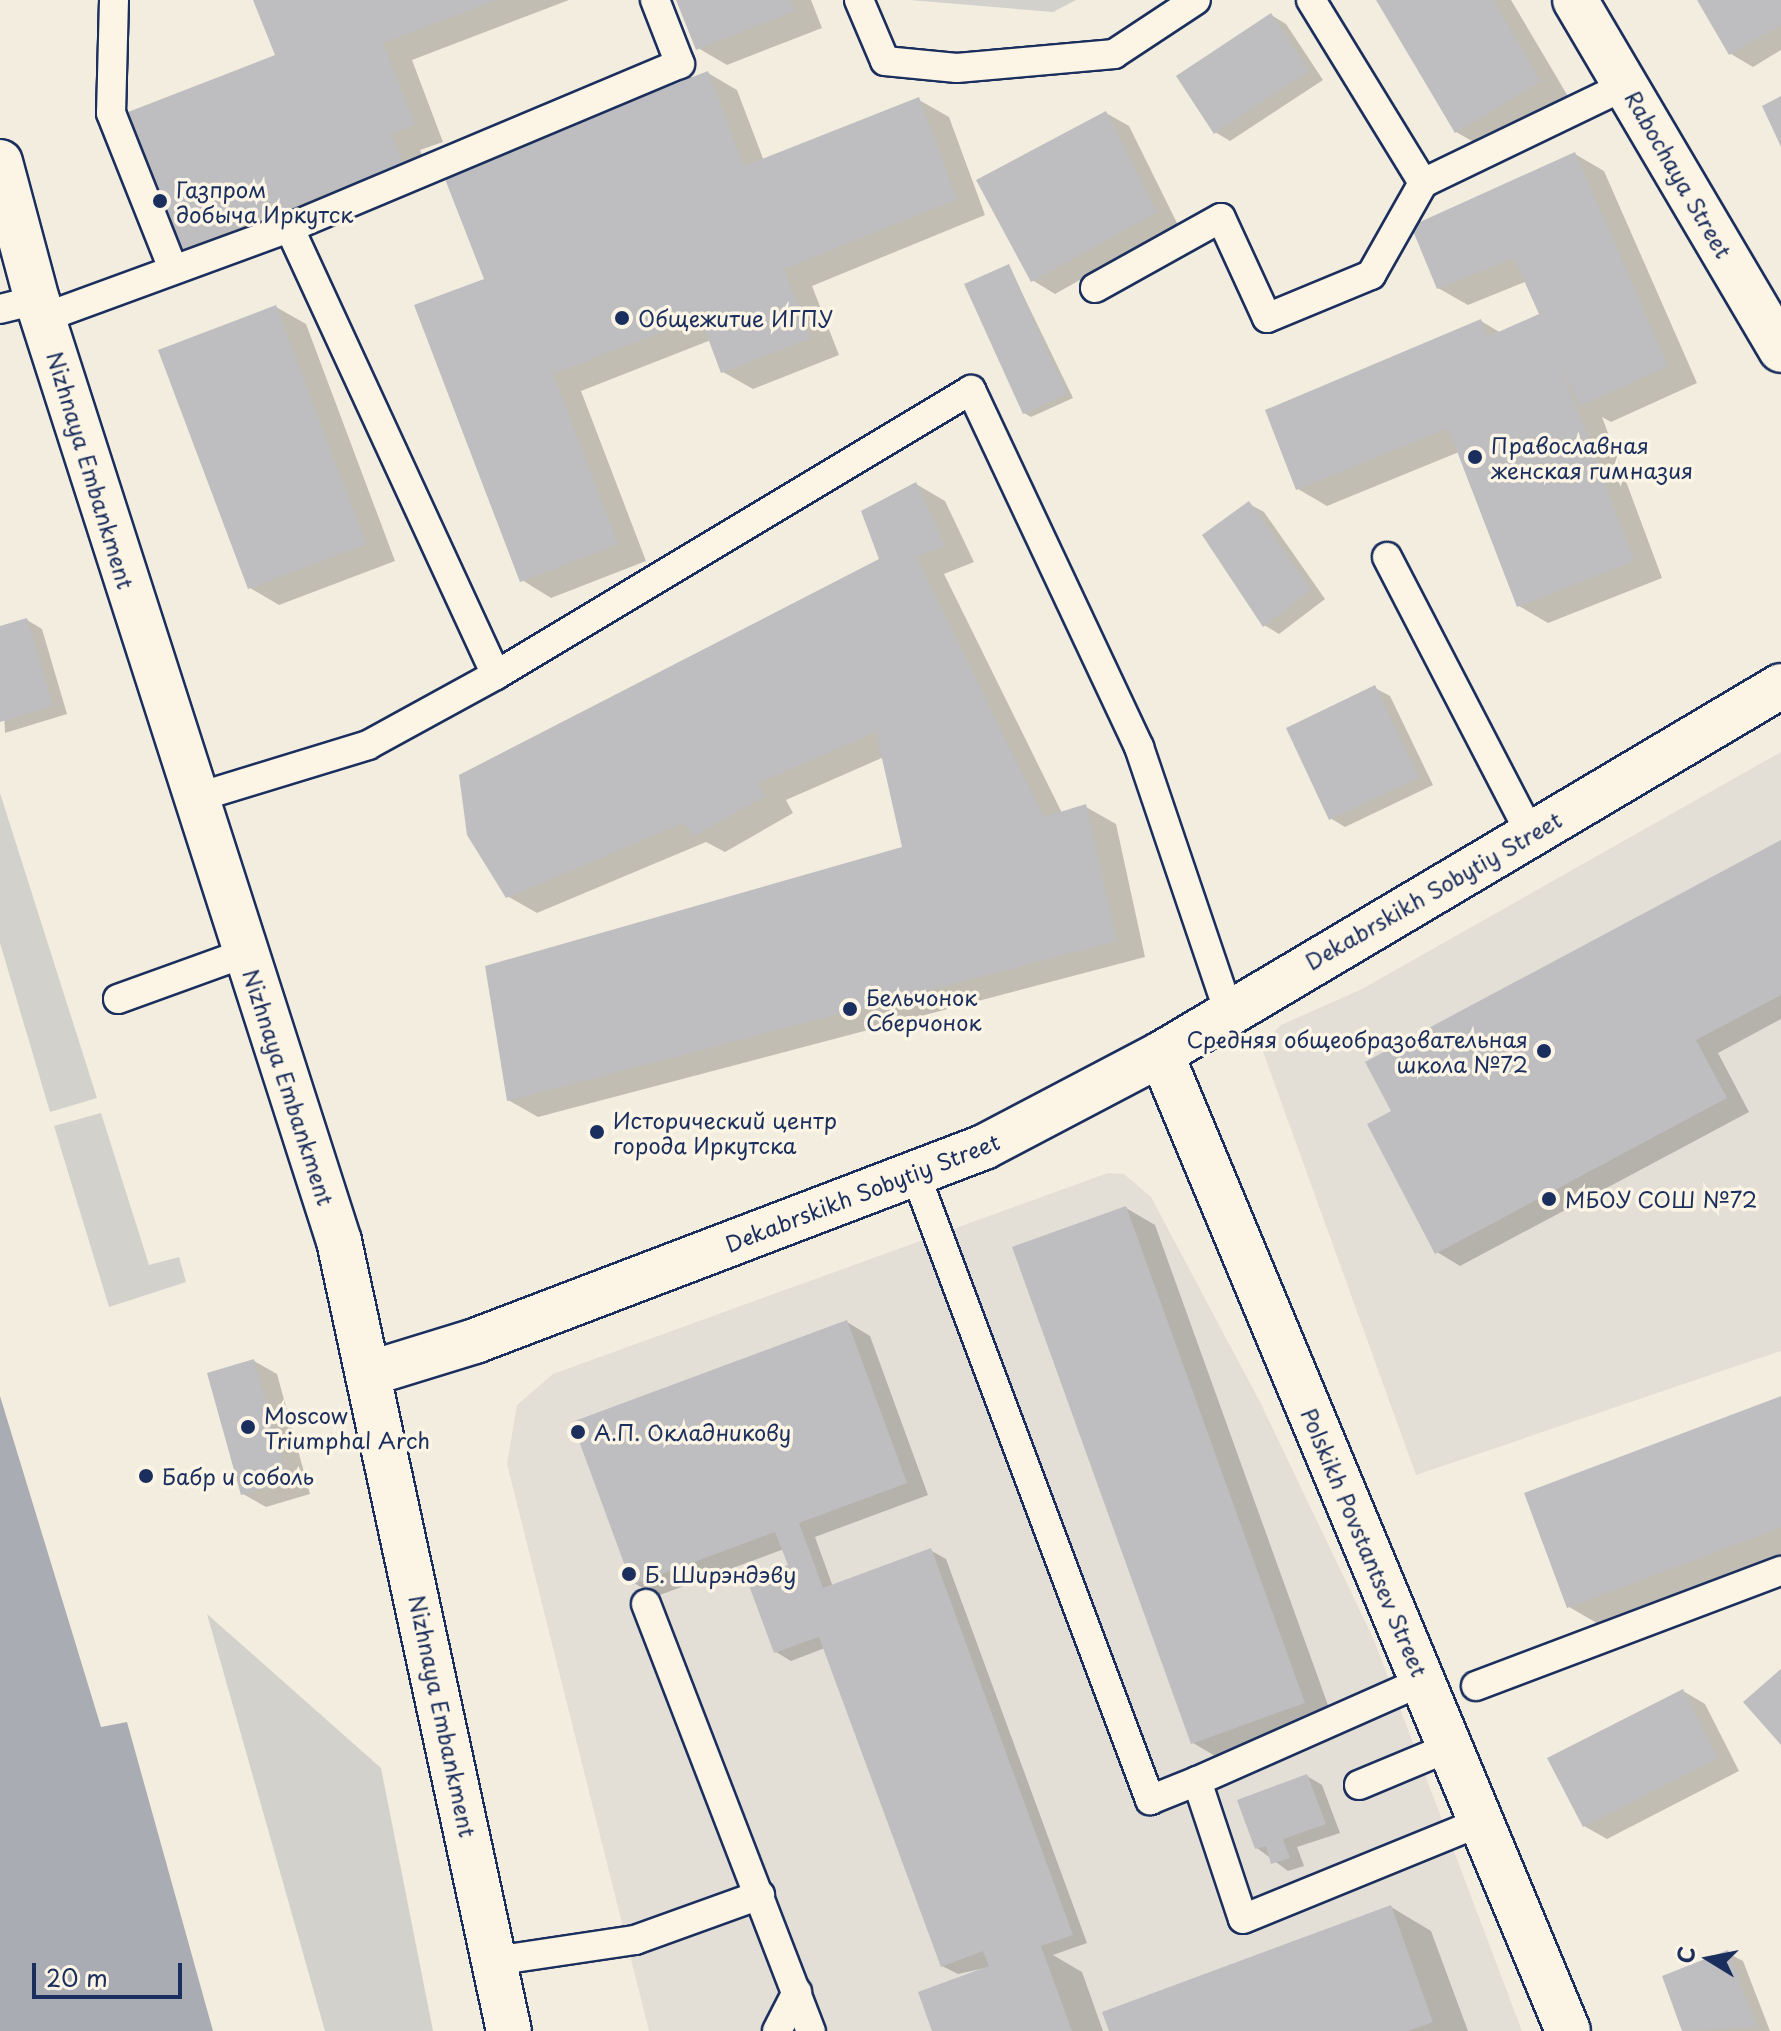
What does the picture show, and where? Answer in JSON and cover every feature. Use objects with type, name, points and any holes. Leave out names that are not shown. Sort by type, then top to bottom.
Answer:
[{"type":"street","name":"Rabochaya Street","points":[[1575,0],[1781,350]]},
{"type":"street","name":"Nizhnaya Embankment","points":[[0,162],[27,309],[195,798],[339,1241],[371,1373],[509,2031]]},
{"type":"street","name":"Dekabrskikh Sobytiy Street","points":[[371,1373],[475,1341],[984,1147],[1161,1054],[1228,1010],[1781,686]]},
{"type":"street","name":"Polskikh Povstantsev Street","points":[[1161,1054],[1568,2031]]},
{"type":"lane","points":[[114,0],[111,113],[173,269]]},
{"type":"lane","points":[[27,309],[173,269],[289,228],[680,64],[655,0]]},
{"type":"lane","points":[[859,0],[885,61],[957,68],[1114,54],[1196,0]]},
{"type":"lane","points":[[1311,0],[1423,183]]},
{"type":"lane","points":[[1095,288],[1221,218],[1267,318],[1371,275],[1423,183],[1627,85]]},
{"type":"lane","points":[[289,228],[496,675]]},
{"type":"lane","points":[[195,798],[368,745],[496,675],[971,390],[1139,747],[1228,1010]]},
{"type":"lane","points":[[1387,557],[1530,833]]},
{"type":"lane","points":[[118,999],[245,953]]},
{"type":"lane","points":[[915,1173],[1150,1800],[1423,1681]]},
{"type":"lane","points":[[1476,1686],[1781,1571]]},
{"type":"lane","points":[[646,1604],[811,2031]]},
{"type":"lane","points":[[1359,1785],[1450,1747]]},
{"type":"lane","points":[[1197,1781],[1243,1919],[1481,1822]]},
{"type":"lane","points":[[494,1961],[635,1940],[760,1895]]},
{"type":"lane","points":[[777,2031],[797,1992]]},
{"type":"shaded area","points":[[910,0],[1076,0],[1053,12]]},
{"type":"shaded area","name":"МБОУ СОШ №72","points":[[1781,752],[1781,1351],[1416,1475],[1261,1046],[1281,1025],[1362,989]]},
{"type":"shaded area","points":[[0,793],[97,1098],[50,1112],[0,943]]},
{"type":"shaded area","points":[[101,1113],[149,1265],[179,1257],[186,1282],[109,1307],[54,1126]]},
{"type":"shaded area","points":[[1108,1173],[1124,1174],[1151,1197],[1260,1402],[1374,1640],[1522,2031],[649,2031],[507,1464],[517,1405],[553,1374]],"holes":[[[1238,1800],[1325,1824],[1283,1839],[1271,1863],[1266,1846],[1255,1849]]]},
{"type":"shaded area","points":[[0,1396],[101,1727],[127,1722],[213,2031],[0,2031]]},
{"type":"shaded area","points":[[207,1614],[381,1768],[433,2031],[325,2031]]},
{"type":"building","points":[[253,0],[496,0],[383,43],[415,125],[391,134],[403,164],[176,251],[123,114],[275,55]]},
{"type":"building","points":[[676,0],[790,0],[794,11],[696,50]]},
{"type":"building","points":[[1376,0],[1493,0],[1541,81],[1455,133]]},
{"type":"building","points":[[1697,0],[1781,0],[1781,25],[1729,55]]},
{"type":"building","points":[[1271,13],[1309,71],[1214,134],[1176,76]]},
{"type":"building","points":[[708,71],[744,166],[919,97],[957,199],[784,269],[811,338],[721,373],[700,317],[553,374],[618,544],[520,582],[414,305],[484,279],[443,174]]},
{"type":"building","points":[[1781,96],[1781,147],[1762,106]]},
{"type":"building","points":[[1106,111],[1157,212],[1031,282],[976,180]]},
{"type":"building","points":[[1575,152],[1668,366],[1580,406],[1559,361],[1634,561],[1517,607],[1448,428],[1296,490],[1265,410],[1481,319],[1487,337],[1539,314],[1514,258],[1437,289],[1411,226]]},
{"type":"building","points":[[1009,264],[1067,394],[1023,414],[964,284]]},
{"type":"building","points":[[276,305],[366,544],[248,589],[158,350]]},
{"type":"building","points":[[916,482],[945,546],[916,557],[1044,817],[1086,804],[1117,941],[507,1101],[485,966],[902,847],[876,732],[758,783],[765,796],[694,836],[683,823],[506,898],[467,835],[459,775],[879,559],[861,511]]},
{"type":"building","points":[[1249,501],[1311,590],[1263,627],[1202,535]]},
{"type":"building","points":[[27,618],[53,706],[0,722],[0,626]]},
{"type":"building","points":[[1375,685],[1419,777],[1329,820],[1286,728]]},
{"type":"building","name":"Средняя общеобразовательная школа №72","points":[[1781,840],[1781,995],[1696,1040],[1727,1098],[1435,1254],[1367,1124],[1391,1111],[1365,1062]]},
{"type":"building","points":[[1126,1206],[1305,1703],[1191,1744],[1012,1247]]},
{"type":"building","points":[[847,1320],[907,1483],[799,1523],[823,1588],[931,1548],[1073,1935],[1041,1946],[1072,2031],[932,2031],[918,1992],[989,1966],[983,1951],[941,1967],[819,1637],[774,1653],[747,1580],[788,1565],[775,1532],[632,1585],[572,1422]]},
{"type":"building","name":"Moscow Triumphal Arch","points":[[254,1359],[288,1482],[241,1495],[207,1373]]},
{"type":"building","points":[[1781,1396],[1781,1527],[1567,1608],[1524,1493]]},
{"type":"building","points":[[1781,1669],[1781,1745],[1743,1702]]},
{"type":"building","points":[[1683,1689],[1718,1758],[1583,1827],[1547,1758]]},
{"type":"building","points":[[1307,1774],[1326,1824],[1283,1839],[1290,1858],[1271,1864],[1266,1846],[1255,1849],[1237,1800]]},
{"type":"building","points":[[1391,1905],[1433,2022],[1408,2031],[1109,2031],[1102,2012]]},
{"type":"building","points":[[1728,1950],[1757,2027],[1682,2031],[1662,1976]]},
{"type":"place","name":"Газпром добыча Иркутск","points":[[160,201]]},
{"type":"place","name":"Общежитие ИГПУ","points":[[622,318]]},
{"type":"place","name":"Православная женская гимназия","points":[[1475,457]]},
{"type":"place","name":"Бельчонок Сберчонок","points":[[850,1009]]},
{"type":"place","name":"Средняя общеобразовательная школа №72","points":[[1544,1051]]},
{"type":"place","name":"Исторический центр города Иркутска","points":[[597,1132]]},
{"type":"place","name":"МБОУ СОШ №72","points":[[1549,1199]]},
{"type":"place","name":"Moscow Triumphal Arch","points":[[248,1427]]},
{"type":"place","name":"А.П. Окладникову","points":[[578,1432]]},
{"type":"place","name":"Бабр и соболь","points":[[146,1476]]},
{"type":"place","name":"Б. Ширэндэву","points":[[629,1574]]}]
